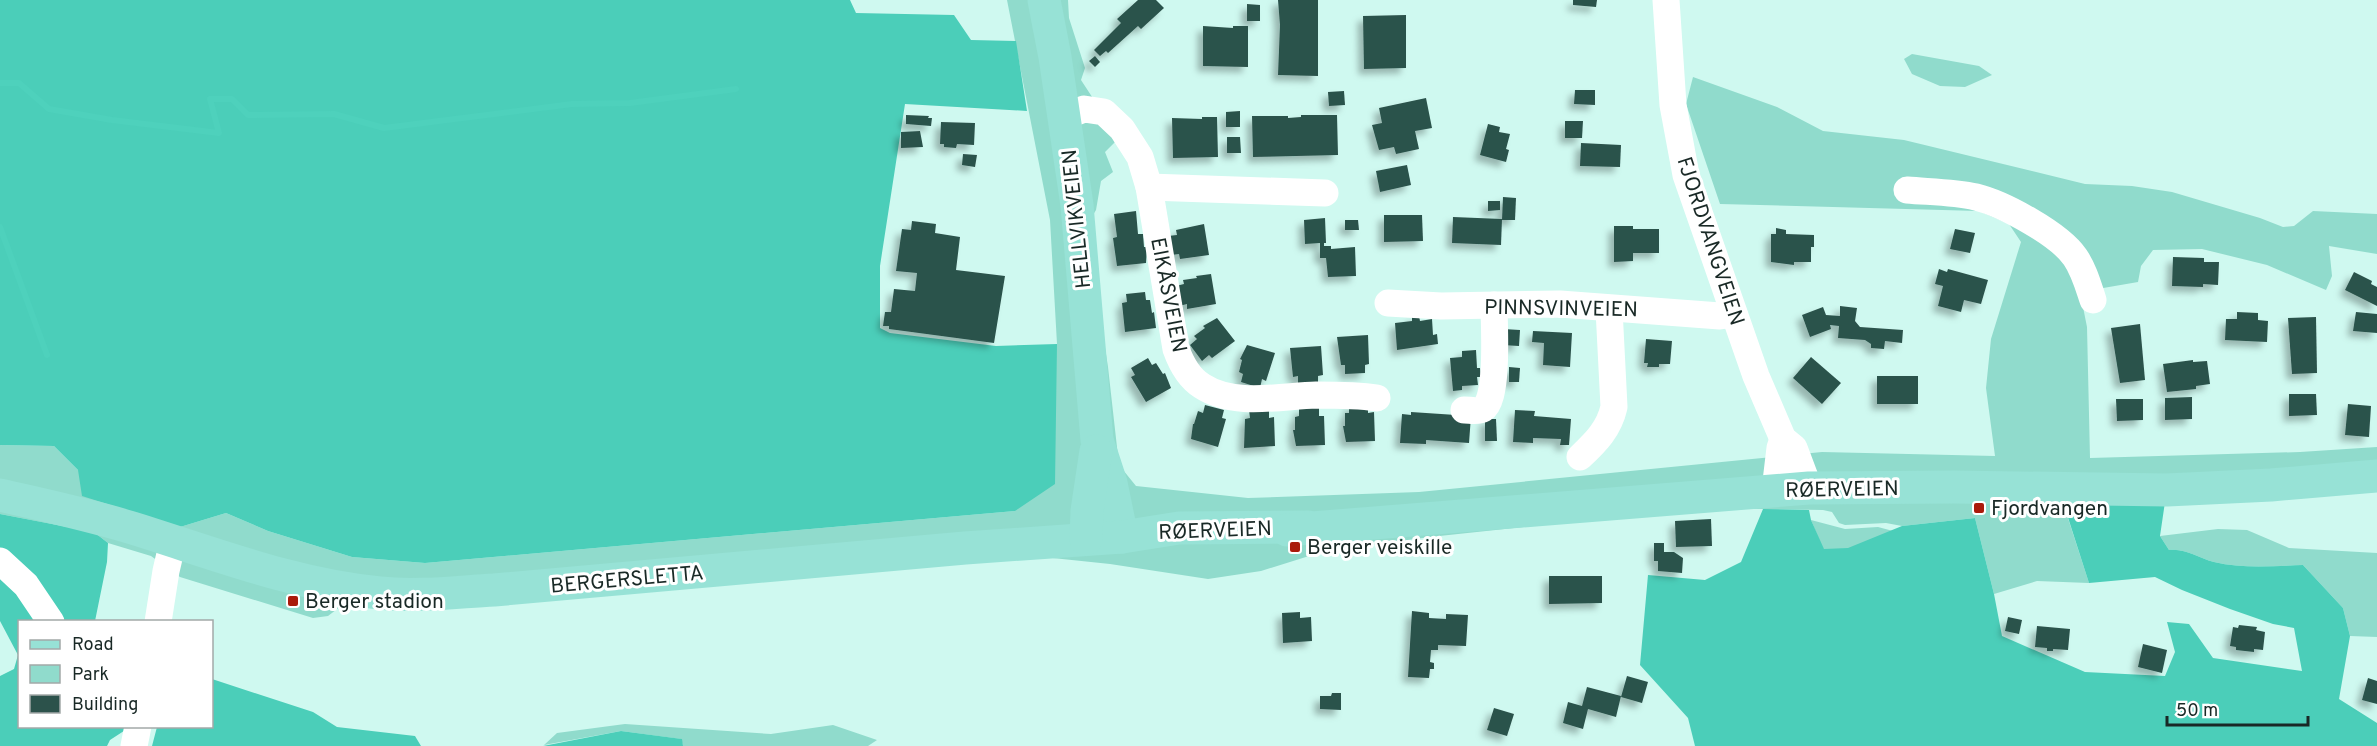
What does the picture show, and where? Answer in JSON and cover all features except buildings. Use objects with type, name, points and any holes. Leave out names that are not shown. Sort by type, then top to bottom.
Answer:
[{"type":"main road","name":"HELLVIKVEIEN","points":[[1044,0],[1077,205],[1097,440],[1087,511],[1086,539]]},
{"type":"main road","name":"HELLVIKVEIEN","points":[[1097,440],[1111,483],[1122,537]]},
{"type":"main road","name":"RØERVEIEN","points":[[1086,539],[1122,537],[1180,544],[1308,527],[1515,513],[1809,488],[1954,487],[2167,490],[2271,485],[2377,476]]},
{"type":"main road","name":"BERGERSLETTA","points":[[0,495],[94,517],[284,576],[350,590],[382,594],[426,594],[548,586],[1086,539]]},
{"type":"street","name":"FJORDVANGVEIEN","points":[[1666,0],[1672,94],[1685,168],[1756,376],[1783,439],[1794,448],[1809,488]]},
{"type":"street","name":"EIKÅSVEIEN","points":[[1064,117],[1084,109],[1104,112],[1113,118],[1140,157],[1149,187],[1176,349],[1181,362],[1192,378],[1214,393],[1239,397],[1316,395],[1377,398]]},
{"type":"street","points":[[1149,187],[1325,193]]},
{"type":"street","points":[[1907,190],[1945,192],[1979,198],[1993,202],[2040,227],[2058,239],[2076,258],[2093,300]]},
{"type":"street","name":"PINNSVINVEIEN","points":[[1388,303],[1560,304],[1720,316],[1734,314]]},
{"type":"street","points":[[1464,410],[1482,410],[1491,397],[1494,377],[1494,305]]},
{"type":"street","points":[[1580,457],[1601,436],[1611,419],[1614,407],[1609,309]]},
{"type":"street","points":[[1775,490],[1783,439]]},
{"type":"street","points":[[158,620],[165,571],[173,541]]},
{"type":"street","points":[[0,561],[26,585],[50,620]]},
{"type":"street","points":[[134,746],[138,728]]},
{"type":"green space","points":[[0,0],[850,0],[856,13],[954,15],[971,40],[1016,41],[1027,111],[905,104],[880,266],[880,328],[890,333],[996,346],[1057,344],[1055,484],[1015,511],[425,563],[352,557],[268,531],[226,513],[180,527],[82,496],[78,470],[54,446],[0,445]]},
{"type":"green space","points":[[1007,0],[1068,0],[1069,18],[1085,68],[1081,80],[1119,138],[1105,152],[1113,172],[1101,181],[1093,215],[1096,289],[1119,465],[1136,486],[1248,498],[1419,492],[1822,452],[1995,456],[1986,388],[1991,339],[2021,242],[2009,224],[1979,211],[1720,204],[1686,104],[1693,77],[1777,107],[1823,131],[1904,140],[2085,184],[2132,186],[2172,192],[2283,227],[2294,226],[2313,211],[2377,214],[2377,254],[2329,246],[2332,276],[2326,290],[2267,265],[2202,249],[2153,250],[2141,266],[2138,282],[2080,292],[2087,327],[2090,458],[2300,452],[2377,447],[2377,492],[2063,503],[2089,583],[2037,581],[1994,594],[1975,518],[1902,526],[1886,523],[1845,525],[1839,523],[1832,512],[1823,510],[1702,508],[1430,537],[1325,551],[1261,571],[1208,579],[1110,564],[1043,557],[345,603],[328,616],[313,618],[180,577],[151,556],[108,543],[90,529],[78,529],[0,514],[0,445],[54,446],[78,470],[180,527],[226,513],[268,531],[352,557],[425,563],[1015,511],[1057,344],[1050,220]]},
{"type":"green space","points":[[1912,54],[1979,66],[1992,75],[1965,87],[1940,86],[1912,74],[1904,59]]},
{"type":"green space","points":[[2063,502],[2165,502],[2160,536],[2169,550],[2181,550],[2214,562],[2236,566],[2303,565],[2343,608],[2350,636],[2339,699],[2377,723],[2377,746],[1695,746],[1688,718],[1640,665],[1648,575],[1705,580],[1741,562],[1763,509],[1809,510],[1824,549],[1848,548],[1902,526],[1975,518],[2002,636],[2085,672],[2165,676],[2175,652],[2167,622],[2189,624],[2213,658],[2302,671],[2294,628],[2273,624],[2230,609],[2155,577],[2089,583]]},
{"type":"green space","points":[[0,514],[78,529],[90,529],[108,543],[107,562],[95,620],[18,620],[18,655],[0,621]]},
{"type":"green space","points":[[1811,520],[1845,529],[1878,527],[1893,531],[1848,549],[1823,549]]},
{"type":"green space","points":[[2218,529],[2247,530],[2289,548],[2377,553],[2377,637],[2350,636],[2343,608],[2303,565],[2247,566],[2214,562],[2186,552],[2169,550],[2160,536]]},
{"type":"green space","points":[[18,655],[18,728],[128,728],[110,740],[107,746],[0,746],[0,676],[14,669]]},
{"type":"green space","points":[[213,679],[313,712],[337,727],[415,736],[421,746],[152,746],[157,728],[213,728]]},
{"type":"green space","points":[[625,724],[771,734],[833,725],[877,740],[868,746],[683,746],[681,739],[621,731],[544,745],[557,733]]},
{"type":"green space","points":[[621,731],[682,739],[683,746],[543,746]]},
{"type":"waterway","points":[[0,83],[19,83],[49,109],[112,120],[219,133],[210,99],[232,99],[248,115],[334,114],[384,128],[572,104],[630,103],[736,89]]},
{"type":"waterway","points":[[0,227],[47,355]]},
{"type":"place","name":"Fjordvangen","points":[[1979,508]]},
{"type":"place","name":"Berger veiskille","points":[[1295,547]]},
{"type":"place","name":"Berger stadion","points":[[293,601]]}]
